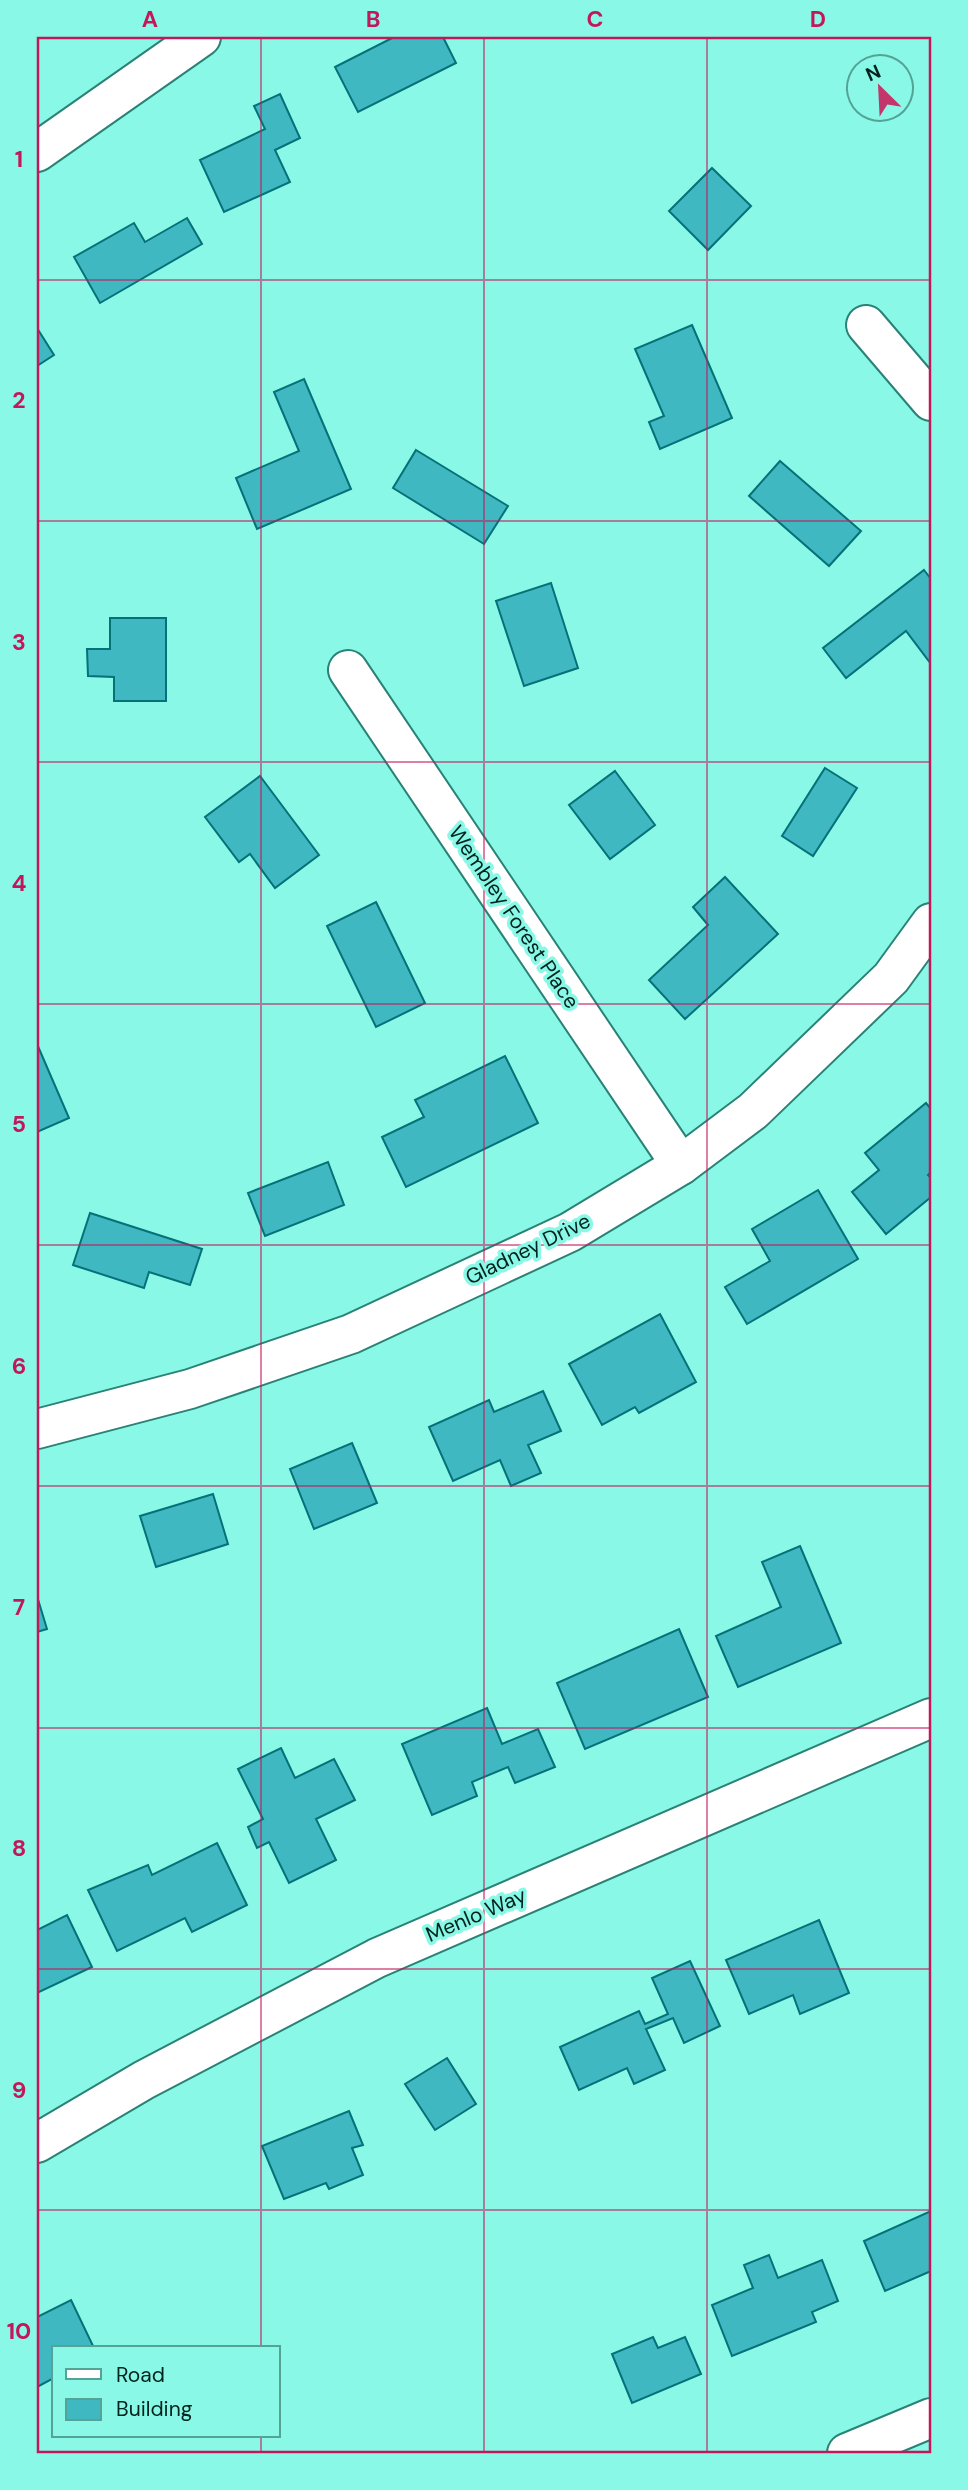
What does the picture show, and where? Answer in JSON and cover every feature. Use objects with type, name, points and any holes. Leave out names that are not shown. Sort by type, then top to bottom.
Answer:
[{"type":"street","points":[[37,152],[201,37]]},
{"type":"street","points":[[866,325],[931,401]]},
{"type":"street","name":"Wembley Forest Place","points":[[348,670],[681,1165]]},
{"type":"street","name":"Gladney Drive","points":[[37,1429],[190,1389],[351,1334],[570,1232],[681,1165],[753,1111],[881,987],[931,923]]},
{"type":"street","name":"Menlo Way","points":[[37,2143],[144,2080],[377,1958],[931,1718]]},
{"type":"street","points":[[847,2453],[931,2418]]},
{"type":"building","points":[[394,37],[443,37],[456,63],[358,112],[335,67]]},
{"type":"building","points":[[280,94],[300,138],[275,150],[290,182],[224,212],[200,160],[265,129],[254,106]]},
{"type":"building","points":[[712,168],[751,206],[708,250],[669,211]]},
{"type":"building","points":[[187,218],[202,244],[100,303],[74,257],[134,223],[145,242]]},
{"type":"building","points":[[692,325],[732,418],[660,449],[649,422],[664,416],[635,349]]},
{"type":"building","points":[[37,328],[54,355],[37,366]]},
{"type":"building","points":[[304,379],[351,489],[257,529],[236,478],[299,451],[274,392]]},
{"type":"building","points":[[416,450],[508,506],[484,544],[393,488]]},
{"type":"building","points":[[780,461],[861,531],[829,566],[749,496]]},
{"type":"building","points":[[924,570],[931,579],[931,664],[906,631],[846,678],[823,648]]},
{"type":"building","points":[[551,583],[578,668],[524,686],[496,601]]},
{"type":"building","points":[[110,618],[166,618],[166,701],[114,701],[114,677],[88,676],[87,649],[110,649]]},
{"type":"building","points":[[825,768],[857,788],[813,856],[782,836]]},
{"type":"building","points":[[615,771],[655,825],[610,859],[569,805]]},
{"type":"building","points":[[260,776],[319,855],[275,888],[250,854],[239,862],[205,817]]},
{"type":"building","points":[[725,877],[778,934],[685,1019],[649,980],[708,925],[693,907]]},
{"type":"building","points":[[376,902],[425,1003],[376,1027],[327,926]]},
{"type":"building","points":[[37,1044],[69,1118],[37,1132]]},
{"type":"building","points":[[505,1056],[538,1123],[406,1187],[382,1137],[424,1117],[415,1100]]},
{"type":"building","points":[[926,1103],[931,1109],[931,1172],[928,1175],[931,1178],[931,1197],[886,1234],[852,1192],[879,1170],[865,1153]]},
{"type":"building","points":[[328,1162],[344,1205],[265,1236],[248,1193]]},
{"type":"building","points":[[818,1190],[858,1259],[747,1324],[725,1287],[770,1261],[752,1229]]},
{"type":"building","points":[[90,1213],[202,1249],[190,1285],[149,1272],[144,1288],[73,1265]]},
{"type":"building","points":[[660,1314],[696,1382],[639,1413],[635,1407],[602,1425],[569,1364]]},
{"type":"building","points":[[543,1391],[561,1431],[528,1445],[541,1473],[511,1486],[500,1460],[453,1481],[429,1427],[489,1400],[494,1412]]},
{"type":"building","points":[[352,1443],[377,1503],[314,1529],[290,1469]]},
{"type":"building","points":[[213,1494],[228,1544],[156,1567],[140,1516]]},
{"type":"building","points":[[800,1546],[841,1643],[738,1687],[716,1636],[781,1607],[762,1562]]},
{"type":"building","points":[[37,1596],[47,1629],[37,1632]]},
{"type":"building","points":[[679,1629],[708,1697],[585,1749],[557,1683]]},
{"type":"building","points":[[487,1708],[502,1744],[538,1729],[555,1767],[515,1783],[508,1767],[472,1782],[477,1796],[432,1815],[402,1744]]},
{"type":"building","points":[[281,1748],[295,1778],[334,1759],[355,1800],[316,1819],[336,1860],[289,1883],[269,1842],[257,1848],[248,1827],[263,1819],[238,1769]]},
{"type":"building","points":[[217,1843],[247,1905],[192,1932],[185,1918],[117,1951],[88,1890],[148,1865],[152,1875]]},
{"type":"building","points":[[67,1915],[92,1967],[37,1993],[37,1930]]},
{"type":"building","points":[[819,1920],[849,1993],[800,2014],[793,1995],[749,2014],[726,1960]]},
{"type":"building","points":[[690,1961],[720,2026],[684,2043],[673,2018],[646,2029],[665,2070],[634,2084],[627,2068],[579,2090],[560,2047],[639,2011],[645,2024],[668,2014],[652,1978]]},
{"type":"building","points":[[447,2058],[476,2104],[435,2130],[405,2084]]},
{"type":"building","points":[[349,2111],[363,2145],[352,2148],[363,2175],[329,2189],[326,2183],[284,2199],[262,2146]]},
{"type":"building","points":[[931,2211],[931,2271],[885,2291],[864,2241]]},
{"type":"building","points":[[769,2255],[778,2278],[822,2260],[838,2301],[812,2312],[816,2322],[732,2356],[712,2305],[753,2288],[744,2265]]},
{"type":"building","points":[[71,2300],[93,2346],[52,2346],[52,2379],[37,2387],[37,2317]]},
{"type":"building","points":[[653,2337],[658,2348],[685,2337],[701,2374],[632,2403],[612,2354]]}]
